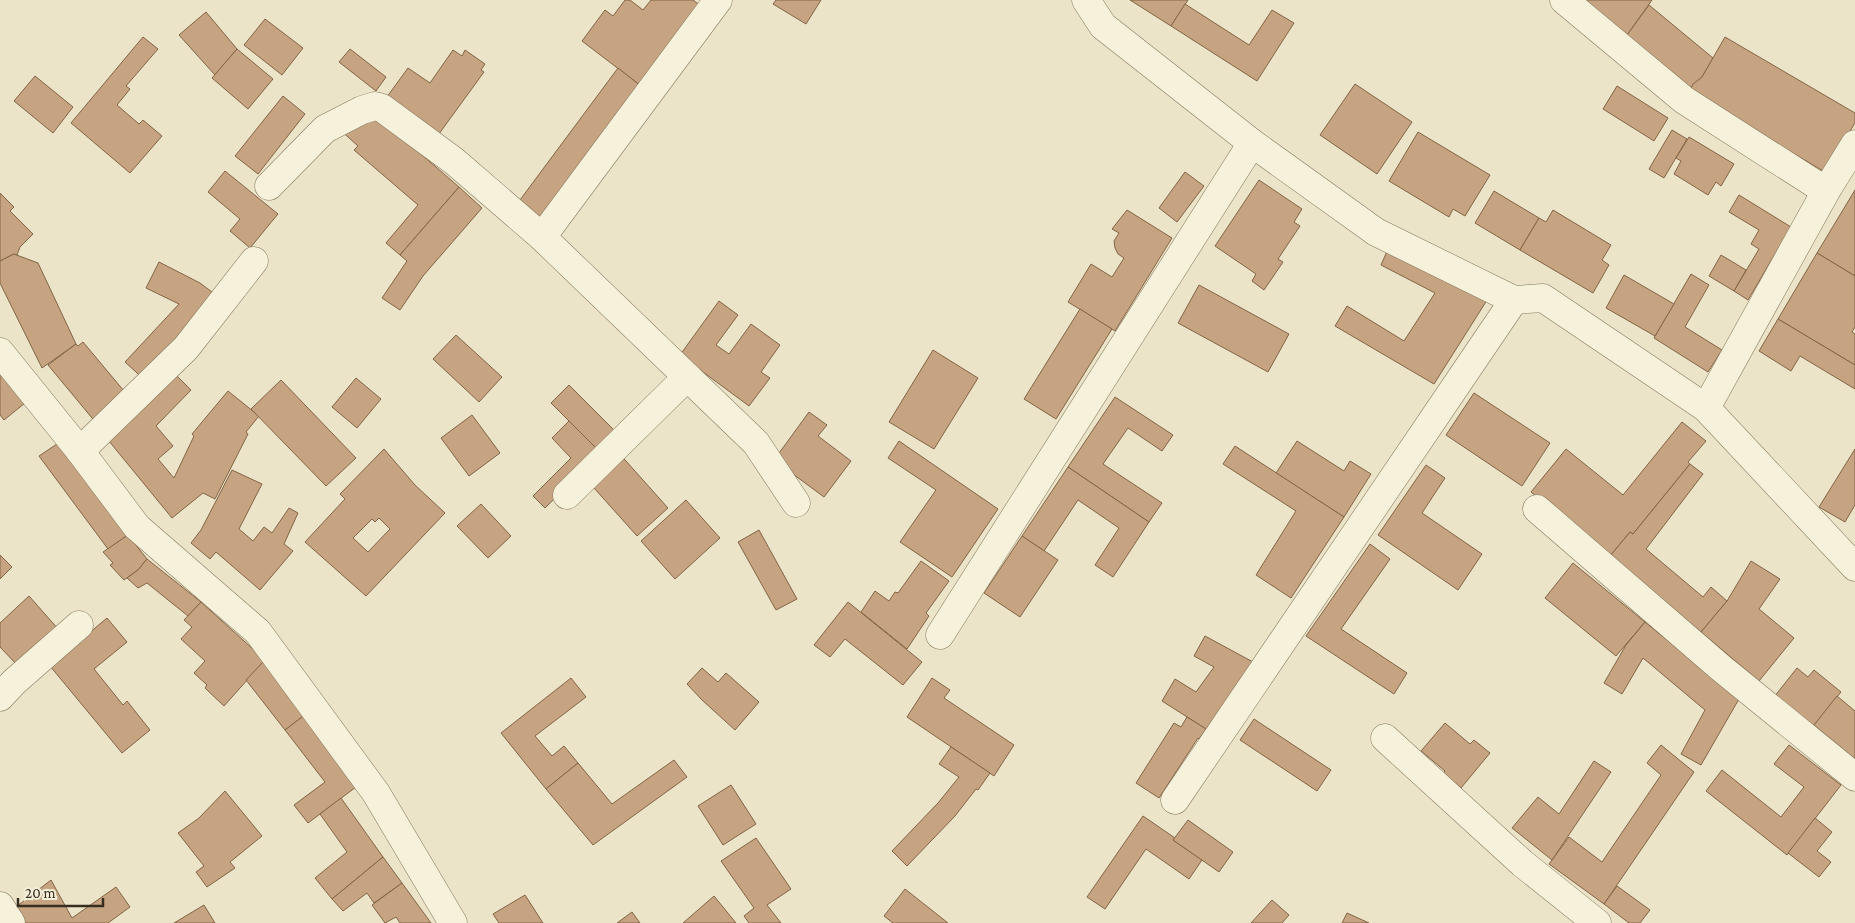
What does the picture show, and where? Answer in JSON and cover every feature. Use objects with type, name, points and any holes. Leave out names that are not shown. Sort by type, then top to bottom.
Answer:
[{"type":"street","points":[[542,237],[718,0]]},
{"type":"street","points":[[1086,0],[1103,26],[1252,143],[1376,232],[1514,300],[1543,298],[1706,408],[1855,567]]},
{"type":"street","points":[[1564,0],[1684,100],[1826,190]]},
{"type":"street","points":[[269,186],[315,137],[325,129],[362,110],[375,106],[382,108],[454,161],[542,237],[756,444],[796,503]]},
{"type":"street","points":[[940,635],[1252,143]]},
{"type":"street","points":[[1706,408],[1826,190],[1855,144]]},
{"type":"street","points":[[80,450],[186,348],[254,261]]},
{"type":"street","points":[[1175,800],[1514,300]]},
{"type":"street","points":[[0,352],[80,450],[137,527],[258,632],[376,792],[453,923]]},
{"type":"street","points":[[567,495],[687,376]]},
{"type":"street","points":[[1537,509],[1721,668],[1855,777]]},
{"type":"street","points":[[0,697],[14,682],[79,625]]},
{"type":"street","points":[[1385,738],[1522,863],[1597,923]]},
{"type":"street","points":[[0,906],[12,923]]},
{"type":"building","points":[[625,0],[630,0],[643,10],[651,0],[693,0],[701,6],[641,86],[582,41],[605,10],[613,16]]},
{"type":"building","points":[[776,0],[821,0],[806,24],[773,4]]},
{"type":"building","points":[[1130,0],[1188,0],[1171,26]]},
{"type":"building","points":[[1577,0],[1652,0],[1627,35]]},
{"type":"building","points":[[1185,4],[1249,45],[1272,10],[1294,23],[1257,81],[1171,26]]},
{"type":"building","points":[[1649,5],[1713,58],[1702,77],[1691,88],[1627,35]]},
{"type":"building","points":[[206,12],[237,49],[215,75],[179,35]]},
{"type":"building","points":[[265,19],[303,48],[282,75],[244,45]]},
{"type":"building","points":[[143,37],[158,49],[126,86],[130,89],[117,105],[139,124],[143,120],[162,136],[130,173],[71,123]]},
{"type":"building","points":[[1725,37],[1855,113],[1855,123],[1825,172],[1689,92],[1693,84],[1702,77]]},
{"type":"building","points":[[237,49],[273,79],[248,109],[212,78]]},
{"type":"building","points":[[350,49],[386,77],[376,91],[339,62]]},
{"type":"building","points":[[453,50],[462,56],[465,50],[485,64],[481,70],[484,72],[436,138],[384,101],[408,68],[430,83]]},
{"type":"building","points":[[618,68],[641,86],[541,222],[517,204]]},
{"type":"building","points":[[35,76],[73,107],[53,133],[14,101]]},
{"type":"building","points":[[1355,84],[1412,122],[1377,174],[1320,135]]},
{"type":"building","points":[[1617,86],[1668,118],[1654,141],[1603,109]]},
{"type":"building","points":[[283,96],[305,114],[258,174],[235,156]]},
{"type":"building","points":[[370,110],[459,187],[400,255],[386,243],[418,205],[354,150],[358,146],[337,127]]},
{"type":"building","points":[[1672,130],[1687,139],[1664,178],[1649,169]]},
{"type":"building","points":[[1418,132],[1490,175],[1465,216],[1453,209],[1449,217],[1389,181]]},
{"type":"building","points":[[1689,137],[1734,164],[1721,186],[1716,182],[1708,195],[1674,174],[1681,161],[1676,158]]},
{"type":"building","points":[[225,171],[278,214],[250,248],[230,231],[240,219],[208,192]]},
{"type":"building","points":[[1185,172],[1204,186],[1177,222],[1159,208]]},
{"type":"building","points":[[1259,180],[1302,209],[1294,222],[1300,226],[1278,259],[1283,262],[1264,290],[1252,281],[1256,274],[1215,246]]},
{"type":"building","points":[[459,187],[482,208],[423,276],[400,310],[382,298],[407,261],[400,255]]},
{"type":"building","points":[[1855,190],[1855,276],[1817,253]]},
{"type":"building","points":[[1494,191],[1539,218],[1520,250],[1475,223]]},
{"type":"building","points":[[0,193],[14,207],[10,211],[33,234],[20,247],[17,255],[14,254],[0,261]]},
{"type":"building","points":[[1739,195],[1791,227],[1748,300],[1734,291],[1759,249],[1751,244],[1759,230],[1729,212]]},
{"type":"building","points":[[1127,210],[1172,238],[1115,331],[1068,302],[1091,264],[1112,277],[1124,258],[1118,254],[1115,248],[1114,241],[1119,233],[1112,229]]},
{"type":"building","points":[[1553,210],[1611,245],[1602,260],[1609,265],[1593,293],[1520,250],[1539,218],[1546,222]]},
{"type":"building","points":[[1388,249],[1489,297],[1434,384],[1335,326],[1347,306],[1404,341],[1435,293],[1381,265]]},
{"type":"building","points":[[1817,253],[1855,276],[1855,327],[1852,332],[1855,334],[1855,365],[1778,319]]},
{"type":"building","points":[[14,254],[38,263],[76,344],[42,368],[0,283],[0,261]]},
{"type":"building","points":[[1721,255],[1746,270],[1734,291],[1709,276]]},
{"type":"building","points":[[159,262],[200,283],[216,295],[147,382],[125,362],[179,304],[146,288]]},
{"type":"building","points":[[1691,274],[1709,285],[1685,327],[1722,350],[1708,372],[1654,338]]},
{"type":"building","points":[[1624,275],[1674,304],[1655,336],[1606,308]]},
{"type":"building","points":[[1199,285],[1289,334],[1268,372],[1178,323]]},
{"type":"building","points":[[719,301],[738,315],[716,345],[729,354],[751,324],[780,345],[761,372],[770,378],[749,406],[680,355]]},
{"type":"building","points":[[1080,309],[1112,329],[1056,419],[1024,399]]},
{"type":"building","points":[[1778,319],[1855,365],[1855,389],[1800,356],[1791,371],[1759,351]]},
{"type":"building","points":[[456,335],[502,377],[479,402],[433,359]]},
{"type":"building","points":[[83,342],[129,397],[97,424],[48,365],[76,344],[78,346]]},
{"type":"building","points":[[933,350],[978,378],[934,449],[889,422]]},
{"type":"building","points":[[170,369],[191,390],[156,426],[173,446],[158,459],[174,478],[194,436],[192,434],[228,391],[259,416],[246,432],[248,434],[215,499],[203,493],[172,518],[104,435]]},
{"type":"building","points":[[0,372],[25,403],[4,420],[0,415]]},
{"type":"building","points":[[356,378],[381,399],[357,428],[332,407]]},
{"type":"building","points":[[281,380],[356,458],[326,486],[251,409]]},
{"type":"building","points":[[569,385],[619,435],[601,453],[551,403]]},
{"type":"building","points":[[1474,393],[1550,443],[1522,486],[1446,435]]},
{"type":"building","points":[[1115,397],[1173,435],[1162,451],[1128,428],[1103,464],[1162,503],[1149,522],[1068,467]]},
{"type":"building","points":[[809,412],[827,425],[818,436],[851,461],[824,497],[774,460]]},
{"type":"building","points":[[472,415],[500,453],[469,476],[441,438]]},
{"type":"building","points":[[569,421],[601,453],[545,508],[533,496],[571,458],[552,438]]},
{"type":"building","points":[[1682,422],[1706,441],[1688,462],[1690,464],[1633,534],[1630,532],[1610,556],[1531,492],[1566,449],[1623,495]]},
{"type":"building","points":[[899,441],[998,509],[952,577],[900,542],[936,490],[888,458]]},
{"type":"building","points":[[1297,441],[1344,471],[1350,461],[1371,474],[1344,517],[1276,473]]},
{"type":"building","points":[[60,442],[128,535],[108,549],[39,456]]},
{"type":"building","points":[[1235,446],[1344,517],[1291,598],[1256,575],[1296,511],[1223,464]]},
{"type":"building","points":[[384,449],[415,485],[445,513],[366,596],[305,542],[345,499],[340,494]],"holes":[[[379,518],[390,529],[368,552],[353,538],[372,519],[375,522]]]},
{"type":"building","points":[[1855,449],[1855,505],[1845,522],[1819,507]]},
{"type":"building","points":[[617,451],[668,508],[637,536],[586,479]]},
{"type":"building","points":[[1690,464],[1703,474],[1646,549],[1703,597],[1711,587],[1727,601],[1701,632],[1610,556],[1630,532],[1633,534]]},
{"type":"building","points":[[1426,465],[1445,478],[1422,513],[1482,554],[1458,590],[1378,535]]},
{"type":"building","points":[[1068,467],[1149,522],[1113,577],[1095,565],[1119,528],[1078,500],[1044,551],[1022,536]]},
{"type":"building","points":[[232,470],[262,484],[239,529],[253,541],[264,527],[272,533],[289,508],[298,513],[284,544],[293,551],[260,590],[216,552],[210,559],[191,543],[201,530]]},
{"type":"building","points":[[686,500],[720,538],[675,579],[641,541]]},
{"type":"building","points":[[481,504],[511,536],[488,558],[457,526]]},
{"type":"building","points":[[759,530],[797,599],[776,610],[738,542]]},
{"type":"building","points":[[128,535],[147,559],[138,570],[124,580],[110,565],[113,563],[103,552]]},
{"type":"building","points":[[1022,536],[1058,560],[1020,617],[984,593]]},
{"type":"building","points":[[1370,544],[1390,559],[1341,629],[1407,673],[1394,694],[1306,636]]},
{"type":"building","points":[[0,555],[12,567],[0,579]]},
{"type":"building","points":[[147,559],[201,602],[188,616],[147,583],[138,588],[127,578],[138,570]]},
{"type":"building","points":[[921,561],[949,581],[926,613],[929,616],[907,649],[861,612],[875,591],[889,601],[895,592],[898,593]]},
{"type":"building","points":[[1751,561],[1780,579],[1759,609],[1794,638],[1759,681],[1701,632],[1727,601]]},
{"type":"building","points":[[1573,563],[1645,622],[1616,656],[1545,598]]},
{"type":"building","points":[[29,596],[59,630],[19,667],[0,647],[0,623]]},
{"type":"building","points":[[201,602],[265,660],[224,706],[205,688],[207,685],[194,673],[205,661],[181,639],[192,627],[184,620]]},
{"type":"building","points":[[848,602],[922,662],[903,685],[845,639],[830,657],[814,645]]},
{"type":"building","points":[[107,618],[127,642],[94,669],[123,705],[127,701],[150,730],[122,753],[50,666]]},
{"type":"building","points":[[1645,622],[1739,699],[1701,765],[1681,754],[1705,710],[1643,658],[1622,694],[1604,683],[1626,645]]},
{"type":"building","points":[[1205,636],[1253,662],[1206,729],[1162,701],[1175,679],[1196,692],[1214,667],[1194,656]]},
{"type":"building","points":[[265,660],[306,714],[285,730],[246,680]]},
{"type":"building","points":[[702,668],[718,682],[726,673],[759,702],[735,730],[687,684]]},
{"type":"building","points":[[1797,668],[1808,677],[1814,670],[1841,692],[1812,728],[1774,697]]},
{"type":"building","points":[[571,678],[586,697],[535,736],[552,756],[564,746],[578,763],[546,789],[501,733]]},
{"type":"building","points":[[932,678],[950,690],[944,698],[1014,745],[994,776],[907,717]]},
{"type":"building","points":[[1837,696],[1855,711],[1855,759],[1814,725]]},
{"type":"building","points":[[306,714],[360,784],[308,823],[294,805],[325,782],[285,730]]},
{"type":"building","points":[[1187,717],[1206,729],[1198,738],[1159,798],[1136,783],[1174,723],[1181,727]]},
{"type":"building","points":[[1254,719],[1331,770],[1317,791],[1240,740]]},
{"type":"building","points":[[1445,723],[1470,744],[1474,740],[1490,753],[1461,788],[1443,773],[1445,771],[1421,751]]},
{"type":"building","points":[[1661,745],[1694,772],[1604,904],[1549,864],[1569,837],[1602,862],[1661,775],[1647,763]]},
{"type":"building","points":[[1789,745],[1841,785],[1787,855],[1706,791],[1722,770],[1781,817],[1804,787],[1774,764]]},
{"type":"building","points":[[951,747],[990,773],[955,816],[907,866],[892,851],[938,803],[959,777],[939,764]]},
{"type":"building","points":[[674,760],[687,777],[593,845],[546,789],[578,763],[612,804]]},
{"type":"building","points":[[1594,761],[1611,772],[1552,860],[1512,828],[1538,797],[1559,814]]},
{"type":"building","points":[[731,785],[756,824],[723,845],[698,806]]},
{"type":"building","points":[[225,791],[262,836],[230,862],[235,868],[207,887],[196,872],[204,866],[178,833],[199,818]]},
{"type":"building","points":[[341,798],[383,857],[332,899],[315,878],[347,852],[320,814]]},
{"type":"building","points":[[1143,816],[1202,860],[1189,879],[1146,849],[1105,909],[1087,897]]},
{"type":"building","points":[[1815,818],[1832,832],[1817,851],[1831,862],[1819,877],[1788,853]]},
{"type":"building","points":[[1188,820],[1233,852],[1219,872],[1173,840]]},
{"type":"building","points":[[756,838],[791,889],[767,905],[781,923],[749,923],[744,916],[754,908],[721,861]]},
{"type":"building","points":[[383,857],[402,883],[374,903],[367,893],[343,911],[332,899]]},
{"type":"building","points":[[51,880],[72,918],[116,887],[130,907],[108,923],[25,923],[16,907]]},
{"type":"building","points":[[402,883],[431,923],[400,923],[396,917],[385,923],[372,905]]},
{"type":"building","points":[[1617,886],[1650,910],[1640,923],[1629,923],[1604,904]]},
{"type":"building","points":[[905,889],[948,923],[893,923],[884,916]]},
{"type":"building","points":[[525,895],[543,923],[499,923],[493,914]]},
{"type":"building","points":[[714,896],[736,923],[683,923]]},
{"type":"building","points":[[1272,900],[1289,915],[1282,923],[1251,923]]},
{"type":"building","points":[[204,905],[215,923],[174,923]]},
{"type":"building","points":[[632,912],[640,923],[617,923]]},
{"type":"building","points":[[1347,913],[1369,923],[1342,923]]}]
